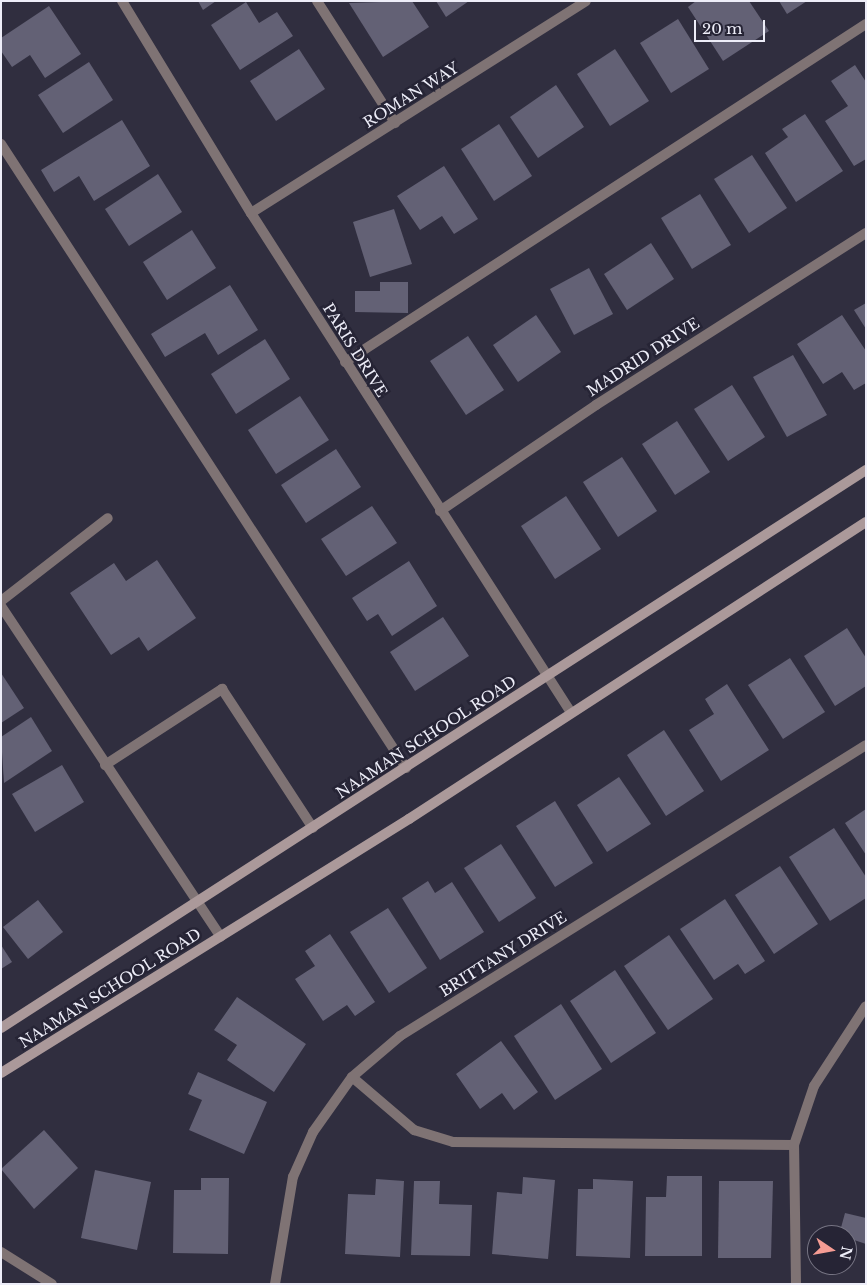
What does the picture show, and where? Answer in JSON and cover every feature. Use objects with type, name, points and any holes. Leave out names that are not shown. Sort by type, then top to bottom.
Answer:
[{"type":"main road","name":"NAAMAN SCHOOL ROAD","points":[[1,1028],[866,470]]},
{"type":"main road","name":"NAAMAN SCHOOL ROAD","points":[[1,1074],[221,937],[866,522]]},
{"type":"street","name":"PARIS DRIVE","points":[[122,1],[250,213],[570,711]]},
{"type":"street","points":[[317,1],[396,123]]},
{"type":"street","name":"ROMAN WAY","points":[[250,213],[396,123],[586,1]]},
{"type":"street","points":[[345,362],[866,24]]},
{"type":"street","points":[[1,144],[406,768]]},
{"type":"street","name":"MADRID DRIVE","points":[[440,511],[596,405],[866,233]]},
{"type":"street","points":[[1,601],[108,518]]},
{"type":"street","points":[[1,606],[196,903],[221,937]]},
{"type":"street","points":[[106,765],[222,689],[313,828]]},
{"type":"street","name":"BRITTANY DRIVE","points":[[275,1284],[284,1211],[293,1177],[313,1132],[352,1077],[400,1036],[866,745]]},
{"type":"street","points":[[796,1284],[794,1146],[814,1086],[866,1006]]},
{"type":"street","points":[[352,1077],[414,1130],[454,1142],[794,1146]]},
{"type":"street","points":[[1,1252],[52,1284]]},
{"type":"building","points":[[198,1],[216,1],[203,10]]},
{"type":"building","points":[[412,1],[429,27],[383,57],[349,3]]},
{"type":"building","points":[[436,1],[469,1],[446,17]]},
{"type":"building","points":[[696,1],[749,1],[769,31],[723,61],[688,7]]},
{"type":"building","points":[[779,1],[807,1],[787,14]]},
{"type":"building","points":[[246,2],[259,23],[277,12],[293,36],[240,70],[211,25]]},
{"type":"building","points":[[49,6],[81,54],[45,78],[30,55],[12,67],[1,51],[1,38]]},
{"type":"building","points":[[678,19],[709,69],[671,93],[640,43]]},
{"type":"building","points":[[299,49],[325,89],[276,121],[250,81]]},
{"type":"building","points":[[615,49],[649,101],[610,126],[577,74]]},
{"type":"building","points":[[89,62],[113,100],[63,133],[38,95]]},
{"type":"building","points":[[855,65],[866,82],[866,159],[854,166],[825,121],[848,106],[831,81]]},
{"type":"building","points":[[556,85],[584,127],[538,158],[510,117]]},
{"type":"building","points":[[805,114],[843,171],[796,202],[765,153],[788,137],[782,129]]},
{"type":"building","points":[[122,120],[150,166],[94,201],[79,176],[54,192],[41,170]]},
{"type":"building","points":[[499,124],[532,176],[494,201],[461,149]]},
{"type":"building","points":[[752,155],[787,208],[749,233],[714,179]]},
{"type":"building","points":[[444,166],[478,219],[454,234],[442,216],[420,230],[397,196]]},
{"type":"building","points":[[158,174],[182,212],[129,246],[105,209]]},
{"type":"building","points":[[700,194],[731,245],[692,269],[661,218]]},
{"type":"building","points":[[394,209],[412,264],[370,277],[353,222]]},
{"type":"building","points":[[192,230],[216,268],[167,300],[143,262]]},
{"type":"building","points":[[651,243],[674,279],[627,310],[604,274]]},
{"type":"building","points":[[589,268],[613,314],[574,335],[550,289]]},
{"type":"building","points":[[380,282],[408,282],[408,313],[355,312],[355,291],[380,291]]},
{"type":"building","points":[[230,285],[258,330],[218,355],[205,333],[165,357],[151,334]]},
{"type":"building","points":[[866,303],[866,329],[854,310]]},
{"type":"building","points":[[536,315],[561,352],[518,382],[493,345]]},
{"type":"building","points":[[842,315],[866,351],[866,383],[854,390],[842,372],[823,384],[797,344]]},
{"type":"building","points":[[468,336],[504,390],[466,415],[430,361]]},
{"type":"building","points":[[265,339],[290,379],[236,414],[211,374]]},
{"type":"building","points":[[793,355],[827,415],[787,437],[753,377]]},
{"type":"building","points":[[732,385],[765,437],[728,461],[694,409]]},
{"type":"building","points":[[300,396],[329,440],[276,474],[248,430]]},
{"type":"building","points":[[677,421],[710,472],[675,495],[642,444]]},
{"type":"building","points":[[336,449],[361,487],[306,523],[281,485]]},
{"type":"building","points":[[622,457],[657,511],[618,537],[583,482]]},
{"type":"building","points":[[566,496],[601,549],[555,579],[521,526]]},
{"type":"building","points":[[372,506],[397,543],[346,576],[321,539]]},
{"type":"building","points":[[157,560],[196,618],[148,651],[139,637],[111,655],[70,593],[114,563],[126,581]]},
{"type":"building","points":[[409,561],[437,606],[392,636],[378,614],[367,621],[352,598]]},
{"type":"building","points":[[443,617],[469,656],[415,691],[390,652]]},
{"type":"building","points":[[847,628],[866,658],[866,686],[835,706],[804,656]]},
{"type":"building","points":[[790,658],[825,712],[783,739],[748,685]]},
{"type":"building","points":[[1,673],[24,708],[1,723]]},
{"type":"building","points":[[727,684],[769,750],[721,781],[689,730],[714,714],[705,699]]},
{"type":"building","points":[[31,717],[52,751],[4,783],[1,737]]},
{"type":"building","points":[[664,730],[704,791],[666,816],[627,755]]},
{"type":"building","points":[[62,765],[84,802],[35,832],[12,794]]},
{"type":"building","points":[[619,777],[651,824],[607,852],[577,805]]},
{"type":"building","points":[[555,801],[593,863],[555,887],[516,826]]},
{"type":"building","points":[[866,809],[866,855],[845,823]]},
{"type":"building","points":[[834,828],[866,877],[866,898],[830,921],[789,857]]},
{"type":"building","points":[[501,844],[536,898],[499,922],[464,868]]},
{"type":"building","points":[[780,866],[818,924],[774,954],[735,895]]},
{"type":"building","points":[[428,881],[435,893],[452,882],[484,932],[440,960],[402,898]]},
{"type":"building","points":[[725,899],[765,961],[745,974],[738,964],[714,980],[680,929]]},
{"type":"building","points":[[38,900],[63,932],[28,959],[3,927]]},
{"type":"building","points":[[388,908],[427,968],[389,993],[350,932]]},
{"type":"building","points":[[330,934],[375,1002],[355,1016],[347,1005],[323,1021],[295,979],[315,966],[305,951]]},
{"type":"building","points":[[669,935],[713,999],[668,1030],[624,966]]},
{"type":"building","points":[[1,945],[12,962],[1,969]]},
{"type":"building","points":[[615,970],[656,1033],[611,1063],[570,1001]]},
{"type":"building","points":[[237,997],[306,1044],[274,1092],[227,1060],[237,1045],[214,1030]]},
{"type":"building","points":[[561,1004],[602,1069],[555,1100],[514,1036]]},
{"type":"building","points":[[501,1041],[538,1092],[514,1110],[502,1093],[480,1109],[456,1074]]},
{"type":"building","points":[[198,1072],[267,1102],[244,1154],[189,1130],[202,1100],[188,1094]]},
{"type":"building","points":[[44,1130],[78,1168],[34,1209],[1,1169]]},
{"type":"building","points":[[95,1170],[151,1182],[137,1250],[81,1238]]},
{"type":"building","points":[[667,1176],[702,1176],[702,1256],[645,1256],[646,1197],[666,1197]]},
{"type":"building","points":[[523,1177],[555,1180],[548,1259],[492,1254],[497,1192],[522,1194]]},
{"type":"building","points":[[201,1178],[229,1178],[228,1254],[173,1253],[174,1190],[201,1190]]},
{"type":"building","points":[[376,1179],[404,1181],[400,1257],[345,1254],[348,1194],[375,1195]]},
{"type":"building","points":[[593,1179],[633,1181],[630,1258],[576,1256],[578,1189],[593,1189]]},
{"type":"building","points":[[414,1181],[440,1181],[439,1204],[472,1205],[470,1256],[411,1255]]},
{"type":"building","points":[[719,1181],[773,1181],[771,1258],[718,1258]]},
{"type":"building","points":[[845,1213],[866,1218],[866,1244],[857,1241],[857,1225],[842,1225]]}]
